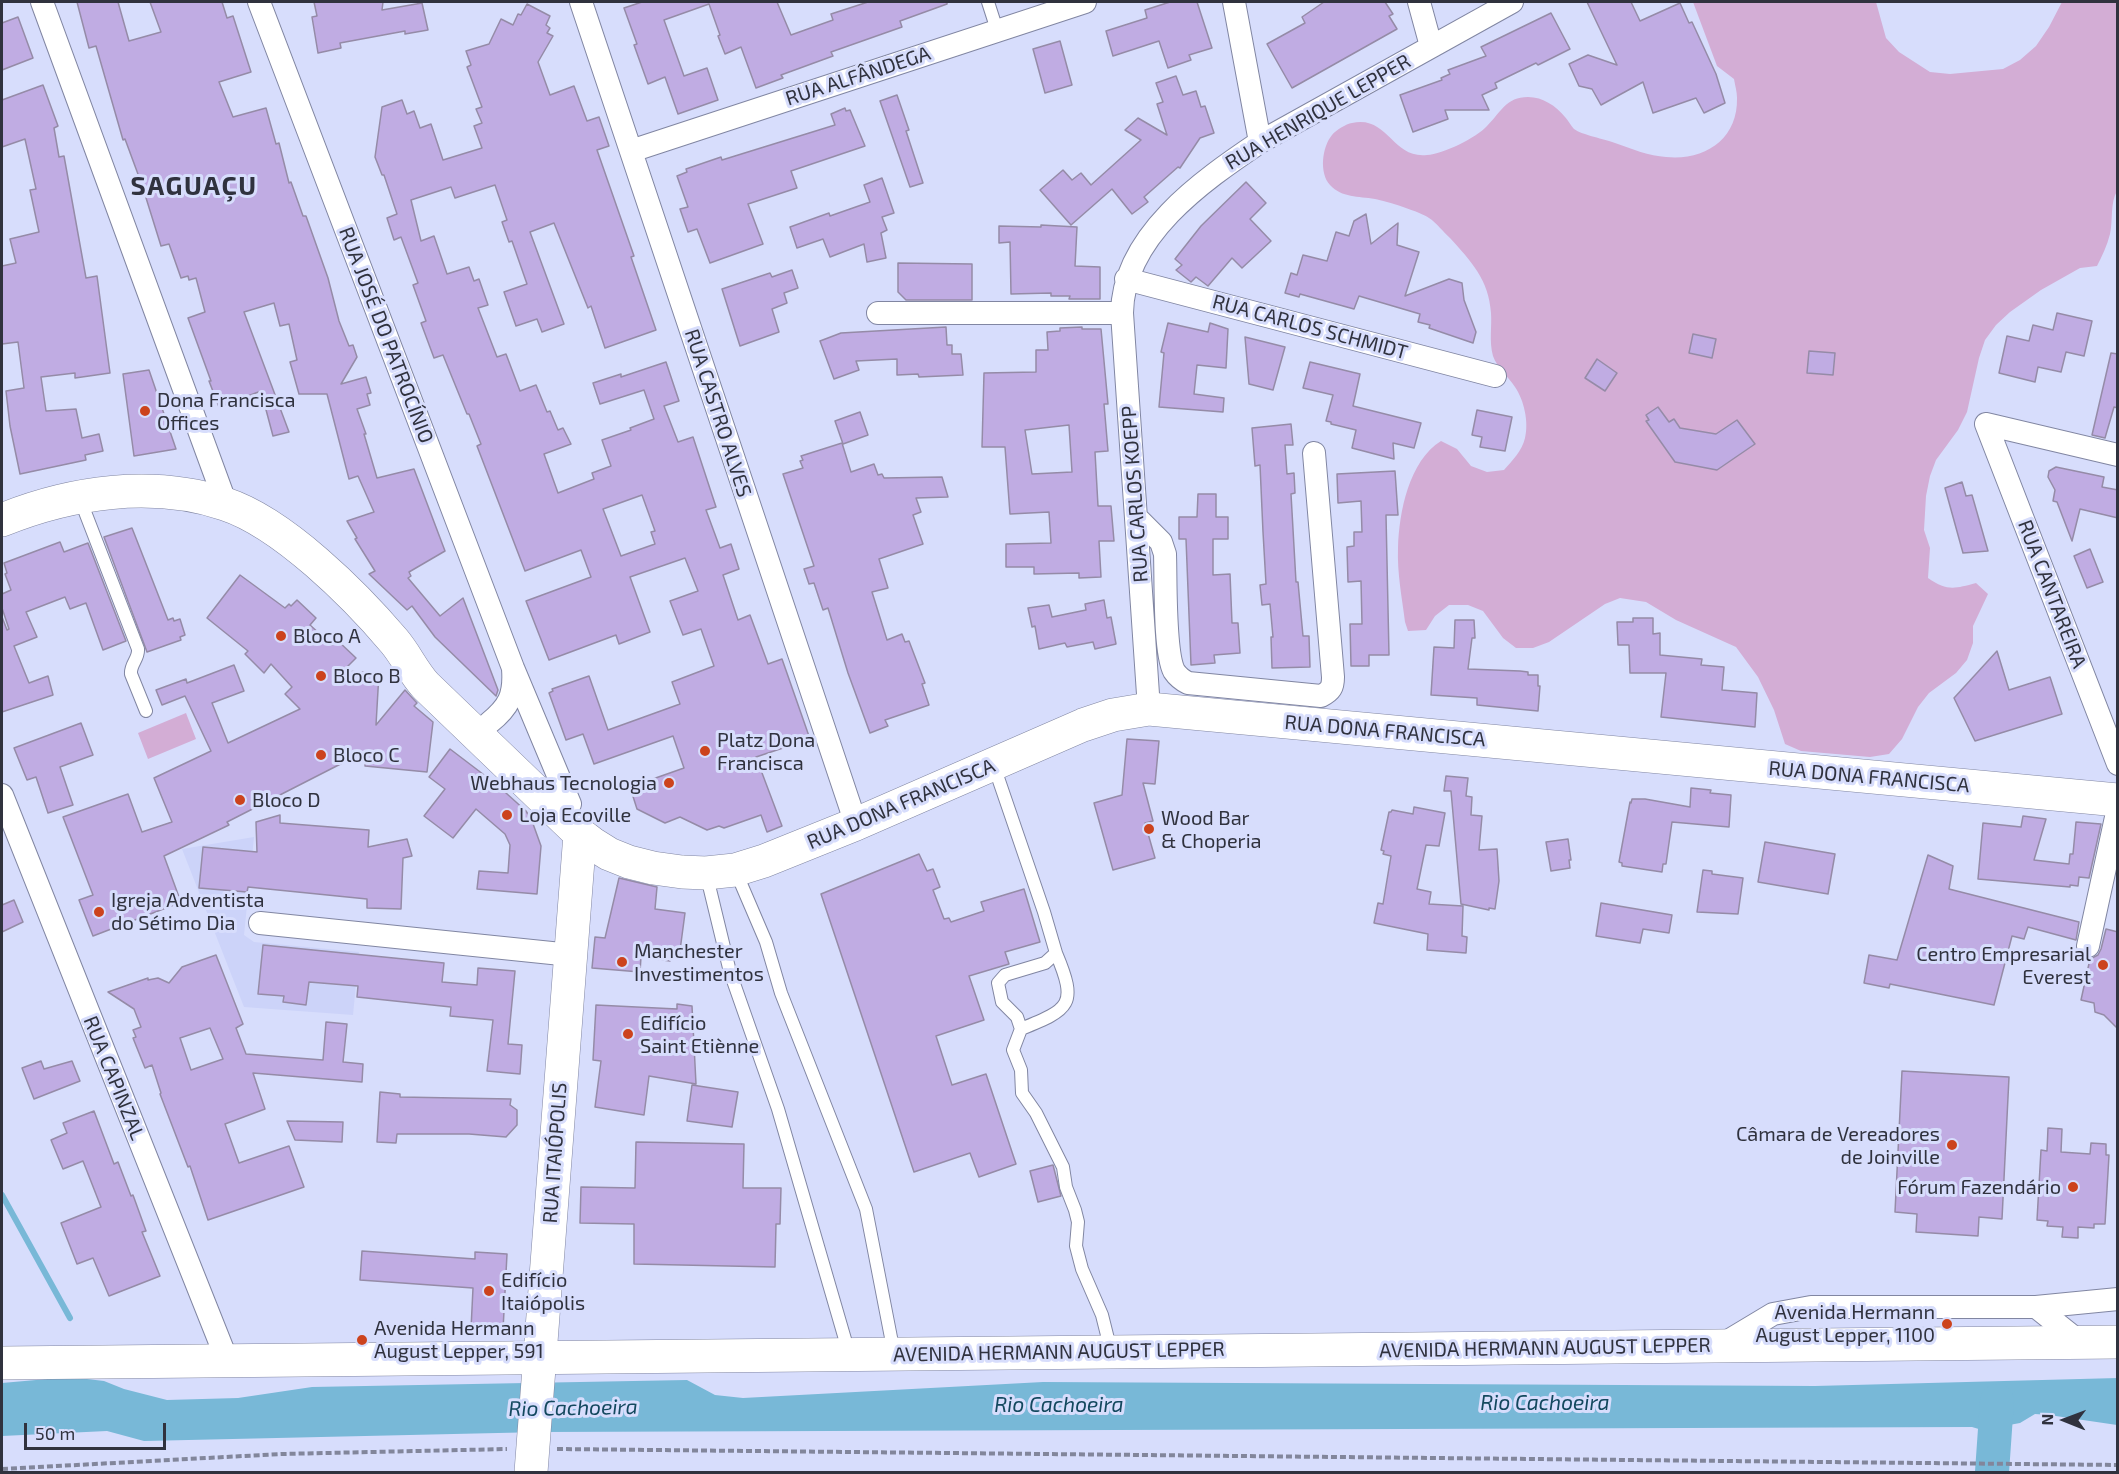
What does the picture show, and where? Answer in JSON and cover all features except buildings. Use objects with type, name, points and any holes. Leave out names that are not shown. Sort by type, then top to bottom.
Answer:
[{"type":"main road","points":[[4,512],[80,497],[133,490],[189,496],[226,504],[248,514],[296,545],[350,595],[395,643],[428,665],[483,728],[575,819],[636,854],[707,872]]},
{"type":"main road","name":"RUA DONA FRANCISCA","points":[[707,872],[764,861],[856,824],[1083,725],[1113,715],[1149,709],[2118,800]]},
{"type":"main road","name":"RUA ITAIÓPOLIS","points":[[532,1455],[570,955],[575,819]]},
{"type":"main road","name":"AVENIDA HERMANN AUGUST LEPPER","points":[[2,1363],[227,1360],[539,1367],[850,1354],[2118,1342]]},
{"type":"street","points":[[42,2],[226,504]]},
{"type":"street","name":"RUA JOSÉ DO PATROCÍNIO","points":[[259,2],[513,668],[575,819]]},
{"type":"street","name":"RUA CASTRO ALVES","points":[[580,2],[856,824]]},
{"type":"street","name":"RUA ALFÂNDEGA","points":[[631,151],[1085,2]]},
{"type":"street","points":[[1234,2],[1260,142]]},
{"type":"street","points":[[1419,2],[1431,46]]},
{"type":"street","name":"RUA HENRIQUE LEPPER","points":[[1126,279],[1136,257],[1150,236],[1192,192],[1223,167],[1260,142],[1512,2]]},
{"type":"street","name":"RUA CARLOS KOEPP","points":[[1126,279],[1122,313],[1149,709]]},
{"type":"street","name":"RUA CARLOS SCHMIDT","points":[[1126,279],[1495,376]]},
{"type":"street","points":[[878,313],[1122,313]]},
{"type":"street","name":"RUA CANTAREIRA","points":[[2118,454],[1986,424],[2118,764]]},
{"type":"street","points":[[1137,518],[1161,542],[1165,554],[1169,652],[1173,669],[1179,678],[1188,683],[1321,696],[1329,692],[1334,677],[1314,453]]},
{"type":"street","name":"RUA JOSÉ DO PATROCÍNIO","points":[[483,728],[501,713],[510,699],[514,684],[513,668]]},
{"type":"street","name":"RUA CAPINZAL","points":[[2,795],[227,1360]]},
{"type":"street","points":[[2088,946],[2118,808]]},
{"type":"street","points":[[260,924],[570,955]]},
{"type":"street","points":[[1720,1346],[1773,1314],[1812,1307],[2036,1307],[2118,1299]]},
{"type":"street","points":[[2036,1307],[2081,1343]]},
{"type":"lane","points":[[988,2],[997,30]]},
{"type":"lane","points":[[80,497],[138,649],[138,655],[130,669],[146,711]]},
{"type":"lane","points":[[993,765],[1044,912],[1068,990],[1065,1003],[1059,1012],[1021,1029]]},
{"type":"lane","points":[[707,872],[766,942],[781,993],[866,1209],[894,1354]]},
{"type":"lane","points":[[707,872],[730,972],[778,1109],[850,1354]]},
{"type":"lane","points":[[1056,953],[1045,963],[1005,975],[998,983],[1002,1002],[1017,1017],[1021,1029],[1013,1050],[1021,1070],[1022,1093],[1036,1113],[1062,1167],[1066,1187],[1077,1215],[1076,1246],[1082,1269],[1102,1315],[1111,1352]]},
{"type":"path","points":[[2,1469],[281,1454],[2118,1465]]},
{"type":"shaded area","points":[[1693,2],[1876,2],[1886,38],[1899,52],[1930,72],[1950,74],[2003,69],[2020,60],[2036,46],[2062,2],[2117,2],[2117,191],[2113,201],[2109,238],[2097,266],[2080,268],[2041,290],[2010,312],[1985,340],[1967,412],[1958,430],[1936,460],[1930,476],[1924,530],[1930,548],[1928,578],[1951,588],[1976,583],[1988,594],[1973,626],[1973,643],[1967,660],[1956,673],[1929,693],[1918,707],[1902,739],[1889,754],[1870,757],[1801,751],[1785,744],[1774,710],[1758,677],[1736,647],[1676,620],[1646,602],[1620,598],[1605,604],[1549,642],[1533,648],[1516,648],[1503,638],[1483,611],[1468,605],[1449,605],[1435,616],[1426,630],[1408,631],[1405,622],[1398,567],[1399,534],[1408,488],[1421,461],[1441,441],[1457,449],[1471,466],[1487,472],[1504,470],[1524,443],[1526,418],[1518,392],[1493,356],[1490,301],[1483,281],[1472,263],[1432,220],[1425,216],[1387,202],[1351,196],[1330,185],[1323,167],[1326,146],[1334,133],[1344,126],[1364,122],[1374,125],[1406,151],[1415,154],[1434,154],[1450,149],[1475,135],[1487,126],[1509,102],[1528,97],[1544,100],[1553,106],[1578,131],[1640,152],[1680,157],[1706,151],[1725,136],[1732,125],[1737,96],[1734,79],[1717,66]]},
{"type":"shaded area","points":[[186,713],[196,739],[148,759],[138,733]]},
{"type":"shaded area","points":[[254,837],[244,935],[254,942],[359,952],[353,1015],[244,1007],[182,849]]},
{"type":"water","name":"Rio Cachoeira","points":[[70,1377],[104,1381],[124,1389],[167,1400],[238,1398],[312,1387],[687,1380],[715,1395],[743,1398],[1043,1382],[1815,1386],[2118,1378],[2117,1425],[2035,1414],[2020,1423],[1982,1430],[1972,1427],[542,1432],[144,1441],[107,1431],[2,1436],[2,1383]]},
{"type":"waterway","points":[[2,1195],[70,1318]]},
{"type":"waterway","points":[[1992,1472],[1997,1401]]},
{"type":"place","name":"Dona Francisca Offices","points":[[145,411]]},
{"type":"place","name":"Bloco A","points":[[281,636]]},
{"type":"place","name":"Bloco B","points":[[321,676]]},
{"type":"place","name":"Platz Dona Francisca","points":[[705,751]]},
{"type":"place","name":"Bloco C","points":[[321,755]]},
{"type":"place","name":"Webhaus Tecnologia","points":[[669,783]]},
{"type":"place","name":"Bloco D","points":[[240,800]]},
{"type":"place","name":"Loja Ecoville","points":[[507,815]]},
{"type":"place","name":"Wood Bar & Choperia","points":[[1149,829]]},
{"type":"place","name":"Igreja Adventista do Sétimo Dia","points":[[99,912]]},
{"type":"place","name":"Manchester Investimentos","points":[[622,962]]},
{"type":"place","name":"Centro Empresarial Everest","points":[[2103,965]]},
{"type":"place","name":"Edifício Saint Etiènne","points":[[628,1034]]},
{"type":"place","name":"Câmara de Vereadores de Joinville","points":[[1952,1145]]},
{"type":"place","name":"Fórum Fazendário","points":[[2073,1187]]},
{"type":"place","name":"Edifício Itaiópolis","points":[[489,1291]]},
{"type":"place","name":"Avenida Hermann August Lepper, 1100","points":[[1947,1324]]},
{"type":"place","name":"Avenida Hermann August Lepper, 591","points":[[362,1340]]},
{"type":"district","name":"SAGUAÇU","points":[[194,186]]}]
